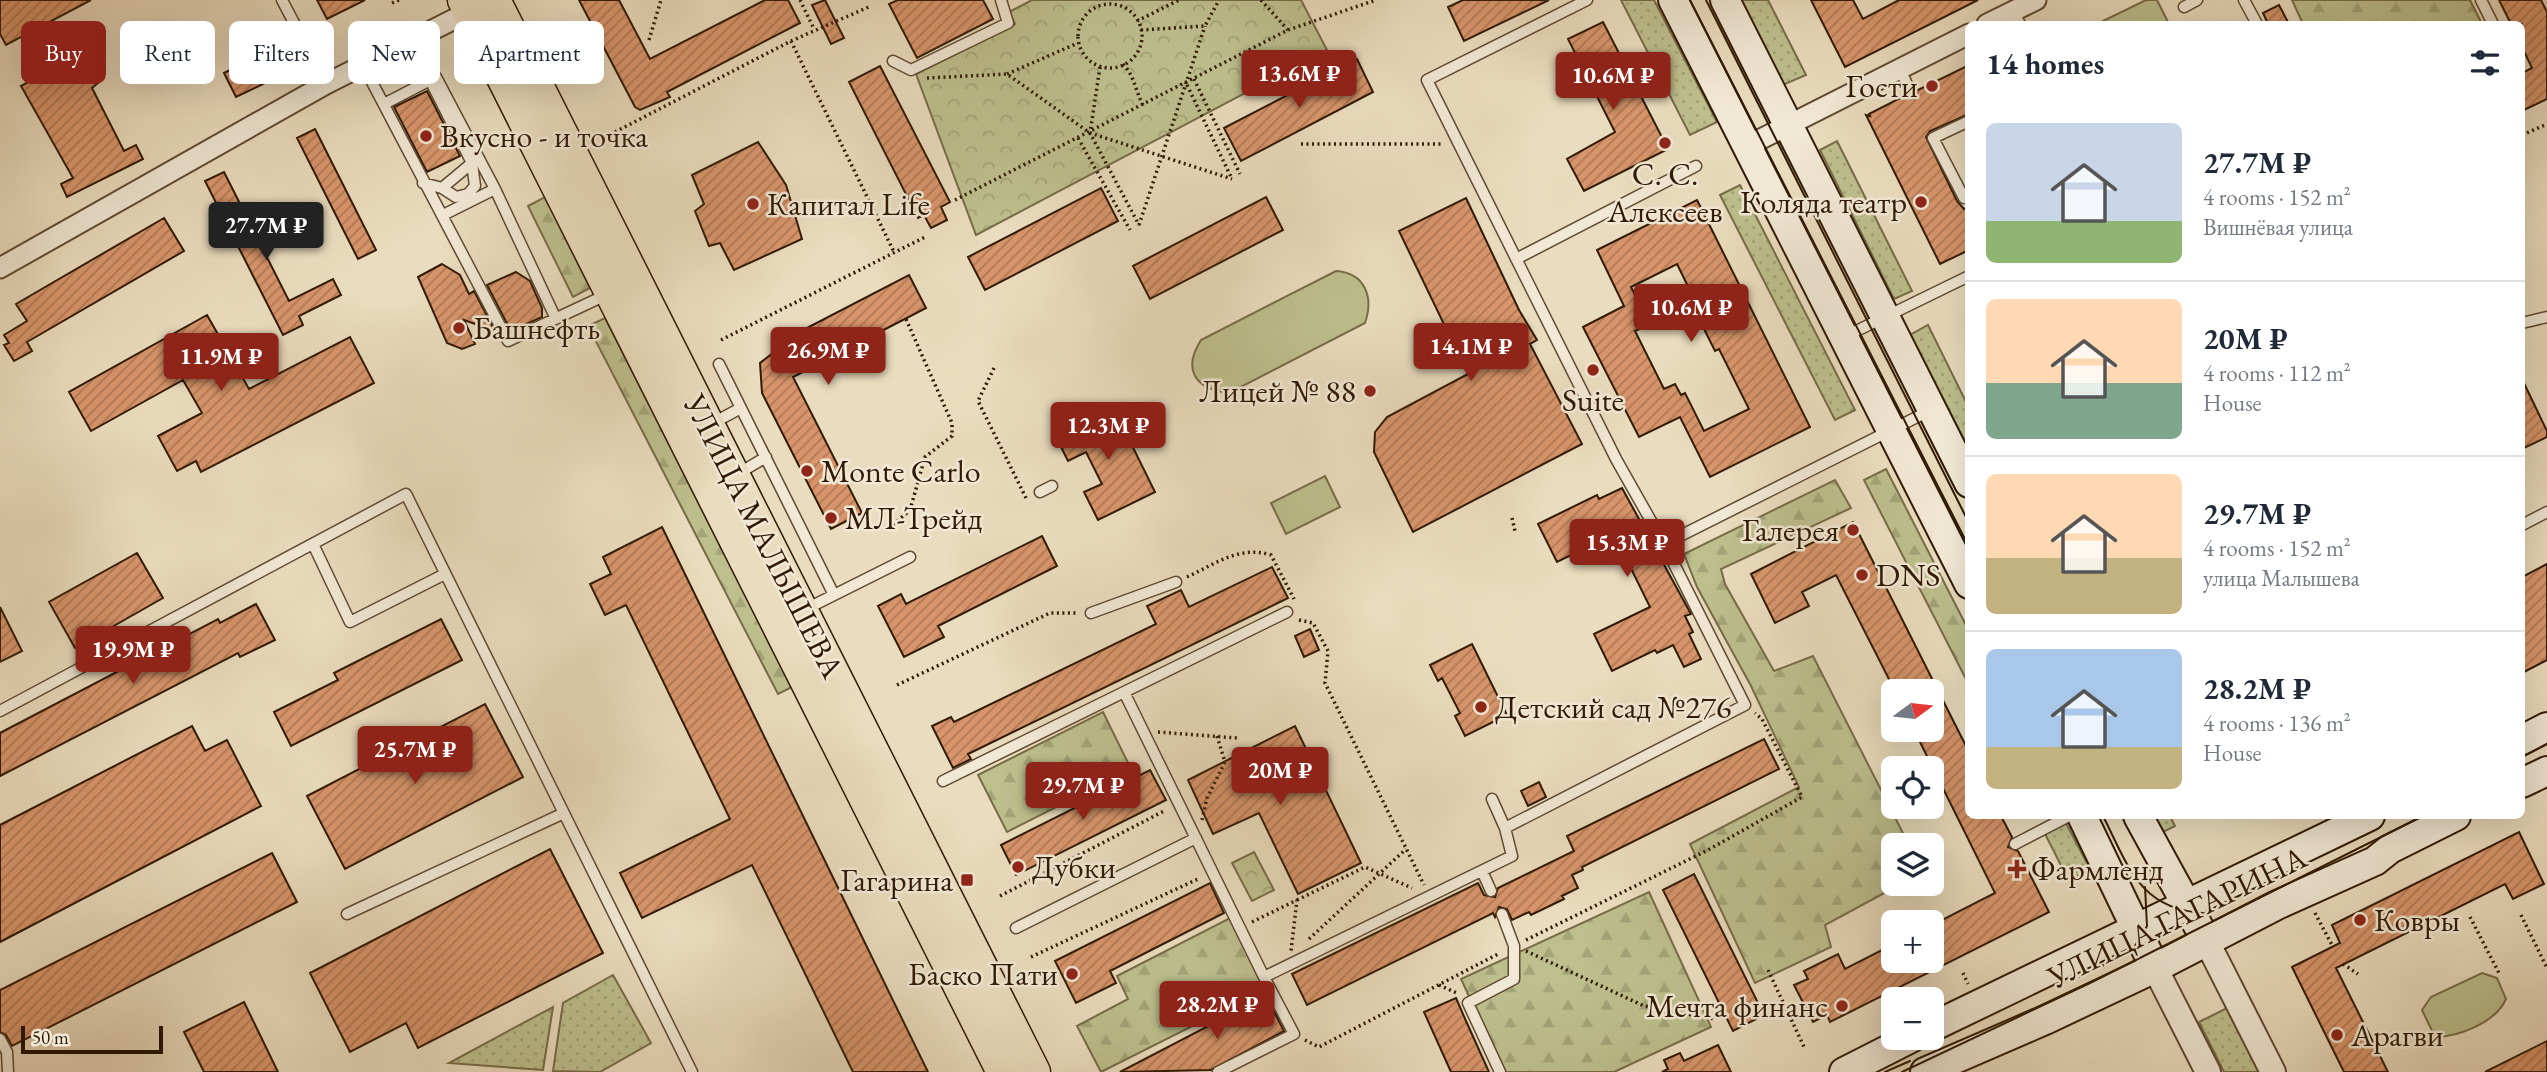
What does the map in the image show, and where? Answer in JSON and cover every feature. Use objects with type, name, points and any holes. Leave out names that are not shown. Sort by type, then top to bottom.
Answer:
[{"type":"main road","points":[[1674,0],[1965,576]]},
{"type":"main road","points":[[1725,0],[1965,475]]},
{"type":"main road","name":"УЛИЦА МАЛЫШЕВА","points":[[480,3],[611,292],[1003,1072]]},
{"type":"main road","name":"УЛИЦА МАЛЫШЕВА","points":[[480,3],[708,425],[1034,1072]]},
{"type":"main road","points":[[2525,738],[2547,727]]},
{"type":"main road","points":[[2525,782],[2547,771]]},
{"type":"main road","points":[[2083,819],[2155,968]]},
{"type":"main road","points":[[2140,819],[2207,942]]},
{"type":"main road","name":"УЛИЦА ГАГАРИНА","points":[[1944,1021],[2364,819]]},
{"type":"main road","name":"УЛИЦА ГАГАРИНА","points":[[1925,1072],[2155,968],[2375,860],[2450,819]]},
{"type":"main road","points":[[1844,1072],[1887,1050]]},
{"type":"street","points":[[2016,18],[2036,0]]},
{"type":"street","points":[[440,24],[480,3]]},
{"type":"street","points":[[1748,146],[1965,36]]},
{"type":"street","points":[[0,268],[326,84]]},
{"type":"street","points":[[2207,942],[2273,1072]]},
{"type":"street","points":[[2155,968],[2208,1072]]},
{"type":"lane","points":[[282,0],[293,21]]},
{"type":"lane","points":[[893,61],[911,70],[1008,23],[1001,0]]},
{"type":"lane","points":[[1505,828],[1745,705],[1664,544],[1616,459],[1427,80],[1587,0]]},
{"type":"lane","points":[[2184,7],[2197,0]]},
{"type":"lane","points":[[2244,0],[2255,21]]},
{"type":"lane","points":[[2481,0],[2492,21]]},
{"type":"lane","points":[[1900,69],[1911,93]]},
{"type":"lane","points":[[373,84],[423,183],[443,215],[509,341],[611,292]]},
{"type":"lane","points":[[384,104],[422,84]]},
{"type":"lane","points":[[423,183],[442,188],[456,197],[468,194],[474,186],[472,163],[432,84]]},
{"type":"lane","points":[[440,84],[495,189],[556,318]]},
{"type":"lane","points":[[1965,122],[1931,134],[1965,196]]},
{"type":"lane","points":[[442,188],[472,163]]},
{"type":"lane","points":[[1516,260],[1696,166]]},
{"type":"lane","points":[[443,215],[495,189]]},
{"type":"lane","points":[[1844,337],[1965,278]]},
{"type":"lane","points":[[2525,322],[2547,317]]},
{"type":"lane","points":[[719,364],[834,595]]},
{"type":"lane","points":[[708,425],[741,408]]},
{"type":"lane","points":[[1664,544],[1932,410]]},
{"type":"lane","points":[[734,476],[766,457]]},
{"type":"lane","points":[[1040,492],[1052,486]]},
{"type":"lane","points":[[0,711],[406,494],[692,1072]]},
{"type":"lane","points":[[2525,523],[2547,512]]},
{"type":"lane","points":[[313,544],[350,622],[445,574]]},
{"type":"lane","points":[[802,611],[910,557]]},
{"type":"lane","points":[[1091,613],[1176,582]]},
{"type":"lane","points":[[943,780],[1287,612]]},
{"type":"lane","points":[[1124,692],[1294,1034],[1218,1072]]},
{"type":"lane","points":[[1265,977],[1511,856],[1505,828],[1492,799]]},
{"type":"lane","points":[[347,914],[564,813]]},
{"type":"lane","points":[[2015,844],[2063,819]]},
{"type":"lane","points":[[1016,928],[1196,838]]},
{"type":"lane","points":[[1482,871],[1491,891]]},
{"type":"lane","points":[[1500,1072],[1468,1003],[1514,979],[1514,946],[1502,914]]},
{"type":"lane","points":[[0,1039],[7,1052],[8,1072]]},
{"type":"path","points":[[392,3],[399,0]]},
{"type":"path","points":[[649,40],[661,0]]},
{"type":"path","points":[[800,0],[814,29]]},
{"type":"path","points":[[1137,21],[1179,0]]},
{"type":"path","points":[[1100,67],[1090,133],[1139,225],[1205,26],[1219,0]]},
{"type":"path","points":[[1261,0],[1288,30]]},
{"type":"path","points":[[955,200],[1288,30],[1376,0]]},
{"type":"path","points":[[1105,2],[1123,6],[1137,21],[1142,30],[1141,46],[1132,60],[1117,68],[1100,67],[1086,58],[1078,43],[1079,26],[1088,12],[1105,2]]},
{"type":"path","points":[[615,132],[814,29],[871,6]]},
{"type":"path","points":[[1142,30],[1205,26]]},
{"type":"path","points":[[791,41],[894,252]]},
{"type":"path","points":[[917,79],[1007,74],[1078,43]]},
{"type":"path","points":[[1123,64],[1135,77],[1136,92],[1143,105]]},
{"type":"path","points":[[1007,74],[1090,133],[1232,179],[1186,83]]},
{"type":"path","points":[[1194,79],[1240,174]]},
{"type":"path","points":[[2525,134],[2547,124]]},
{"type":"path","points":[[1078,138],[1130,230]]},
{"type":"path","points":[[1301,144],[1458,144]]},
{"type":"path","points":[[720,340],[927,236]]},
{"type":"path","points":[[894,525],[910,510],[925,457],[952,436],[952,423],[906,318]]},
{"type":"path","points":[[994,368],[978,401],[1026,498]]},
{"type":"path","points":[[1512,518],[1515,531]]},
{"type":"path","points":[[1176,582],[1243,551],[1262,552],[1276,562],[1294,599],[1287,612],[1299,621],[1313,623],[1328,651],[1325,683],[1430,896]]},
{"type":"path","points":[[897,685],[1050,613],[1091,613]]},
{"type":"path","points":[[1294,1034],[1319,1047],[1708,850],[1802,797],[1762,719],[1745,705]]},
{"type":"path","points":[[1161,743],[1156,732],[1237,738]]},
{"type":"path","points":[[1000,896],[1188,798],[1201,822],[1207,798],[1225,762],[1217,736]]},
{"type":"path","points":[[1289,965],[1311,936],[1406,848]]},
{"type":"path","points":[[1246,911],[1252,922],[1365,867],[1430,896]]},
{"type":"path","points":[[1031,957],[1212,872]]},
{"type":"path","points":[[1289,965],[1297,900]]},
{"type":"path","points":[[2315,913],[2333,947]]},
{"type":"path","points":[[2521,915],[2547,968]]},
{"type":"path","points":[[2470,917],[2500,975]]},
{"type":"path","points":[[1514,946],[1644,1006],[1714,1018]]},
{"type":"path","points":[[2343,964],[2358,974]]},
{"type":"path","points":[[1768,970],[1805,1049]]},
{"type":"path","points":[[1963,972],[1970,989]]},
{"type":"green space","points":[[1032,0],[1301,0],[1327,50],[976,235],[916,74],[1015,24],[1009,12]]},
{"type":"green space","points":[[1621,0],[1654,0],[1717,122],[1690,135]]},
{"type":"green space","points":[[1734,0],[1768,0],[1806,75],[1778,87]]},
{"type":"green space","points":[[2146,0],[2157,0],[2168,21],[2103,21]]},
{"type":"green space","points":[[2292,0],[2470,0],[2480,21],[2302,21]]},
{"type":"green space","points":[[1837,141],[1912,291],[1894,299],[1820,150]]},
{"type":"green space","points":[[1740,185],[1855,410],[1835,420],[1720,195]]},
{"type":"green space","points":[[545,197],[590,288],[573,297],[528,206]]},
{"type":"green space","points":[[1336,271],[1354,276],[1365,288],[1368,313],[1365,323],[1229,393],[1208,387],[1195,376],[1193,360],[1201,340]]},
{"type":"green space","points":[[605,318],[792,687],[778,694],[588,326]]},
{"type":"green space","points":[[1928,325],[1965,400],[1965,448],[1910,335]]},
{"type":"green space","points":[[1886,469],[1965,623],[1965,677],[1864,480]]},
{"type":"green space","points":[[1325,476],[1340,507],[1286,534],[1271,503]]},
{"type":"green space","points":[[1835,480],[1851,508],[1721,569],[1725,584],[1774,671],[1813,656],[1881,790],[1881,819],[1896,819],[1903,833],[1881,833],[1881,895],[1825,925],[1831,947],[1755,983],[1690,844],[1799,787],[1751,686],[1697,587],[1684,554]]},
{"type":"green space","points":[[1103,712],[1131,769],[1007,832],[978,775]]},
{"type":"green space","points":[[2146,819],[2172,819],[2175,826],[2155,836]]},
{"type":"green space","points":[[2066,823],[2090,869],[2069,881],[2045,834]]},
{"type":"green space","points":[[1254,852],[1274,890],[1252,901],[1232,863]]},
{"type":"green space","points":[[1649,892],[1711,1027],[1614,1072],[1504,1072],[1461,979]]},
{"type":"green space","points":[[1230,918],[1266,989],[1101,1072],[1077,1026],[1128,999],[1117,976]]},
{"type":"green space","points":[[2482,973],[2497,978],[2506,999],[2501,1007],[2476,1027],[2435,1037],[2422,1010],[2431,997]]},
{"type":"green space","points":[[613,975],[651,1043],[600,1072],[553,1071],[563,1003]]},
{"type":"green space","points":[[553,1007],[543,1070],[449,1063]]},
{"type":"green space","points":[[2227,1008],[2260,1072],[2224,1072],[2199,1022]]},
{"type":"building","points":[[0,0],[91,0],[51,21],[21,21],[21,37],[6,45],[0,34]]},
{"type":"building","points":[[317,0],[365,0],[327,19]]},
{"type":"building","points":[[579,0],[619,0],[650,59],[765,0],[788,0],[800,23],[667,92],[670,97],[640,110],[635,107],[604,48],[604,21],[590,21]]},
{"type":"building","points":[[825,0],[844,38],[831,44],[812,5]]},
{"type":"building","points":[[898,0],[983,0],[993,19],[917,58],[889,4]]},
{"type":"building","points":[[1463,0],[1549,0],[1464,41],[1448,7]]},
{"type":"building","points":[[1811,0],[1853,0],[1863,19],[1899,0],[1978,0],[1845,67]]},
{"type":"building","points":[[2499,0],[2541,0],[2547,12],[2547,99],[2525,110],[2525,72],[2532,68],[2525,53],[2525,21],[2510,21]]},
{"type":"building","points":[[2279,5],[2287,21],[2267,21],[2263,13]]},
{"type":"building","points":[[1603,22],[1668,149],[1584,191],[1567,159],[1615,132],[1568,39]]},
{"type":"building","points":[[1357,59],[1373,92],[1241,161],[1224,128]]},
{"type":"building","points":[[880,66],[950,202],[941,207],[947,220],[931,228],[924,215],[918,218],[849,82]]},
{"type":"building","points":[[1965,67],[1965,116],[1930,131],[1926,137],[1957,201],[1965,209],[1965,252],[1940,264],[1866,115],[1870,116],[1869,114],[1904,96],[1915,99],[1918,90]]},
{"type":"building","points":[[229,70],[229,83],[224,73]]},
{"type":"building","points":[[97,84],[92,88],[124,151],[136,145],[143,159],[67,197],[61,184],[73,178],[21,86]]},
{"type":"building","points":[[230,84],[263,84],[236,97]]},
{"type":"building","points":[[427,91],[460,156],[427,172],[394,107]]},
{"type":"building","points":[[315,129],[376,250],[358,259],[297,138]]},
{"type":"building","points":[[758,142],[786,185],[802,239],[734,270],[720,243],[709,246],[695,211],[704,204],[692,175]]},
{"type":"building","points":[[224,172],[289,301],[333,279],[341,295],[299,316],[303,325],[283,335],[205,181]]},
{"type":"building","points":[[1101,188],[1118,221],[985,290],[968,257]]},
{"type":"building","points":[[1266,197],[1283,230],[1150,299],[1133,266]]},
{"type":"building","points":[[1466,198],[1519,310],[1537,340],[1530,344],[1582,444],[1413,532],[1374,452],[1375,432],[1387,417],[1468,374],[1399,231]]},
{"type":"building","points":[[1697,200],[1810,427],[1710,477],[1680,417],[1639,437],[1583,327],[1624,306],[1597,250]],"holes":[[[1677,264],[1706,323],[1702,325],[1715,351],[1719,349],[1749,409],[1704,431],[1685,393],[1681,395],[1675,384],[1664,389],[1635,331],[1646,326],[1640,316],[1645,314],[1631,287]]]},
{"type":"building","points":[[164,218],[184,251],[27,342],[32,351],[14,361],[4,345],[9,343],[4,335],[27,321],[16,304]]},
{"type":"building","points":[[442,264],[460,275],[469,294],[474,291],[495,331],[464,320],[475,344],[462,349],[447,343],[418,277]]},
{"type":"building","points":[[516,272],[530,281],[542,308],[542,317],[511,331],[487,285]]},
{"type":"building","points":[[909,275],[926,308],[793,377],[862,513],[831,529],[762,393],[760,363],[778,349],[776,344]]},
{"type":"building","points":[[207,315],[249,389],[350,337],[374,383],[201,472],[196,461],[177,471],[158,436],[202,413],[183,380],[91,431],[69,392]]},
{"type":"building","points":[[2525,385],[2547,431],[2547,437],[2525,448]]},
{"type":"building","points":[[1113,407],[1155,492],[1098,520],[1084,492],[1102,484],[1086,452],[1068,461],[1055,435]]},
{"type":"building","points":[[1622,488],[1691,614],[1685,616],[1693,632],[1689,634],[1701,659],[1684,667],[1673,645],[1657,653],[1655,650],[1612,671],[1594,634],[1650,607],[1614,534],[1557,562],[1538,524],[1597,495],[1599,499]]},
{"type":"building","points":[[1853,522],[1932,679],[1889,679],[1836,575],[1802,592],[1809,606],[1775,623],[1751,574]]},
{"type":"building","points":[[662,527],[928,1072],[853,1072],[752,865],[642,918],[620,873],[730,819],[626,605],[605,615],[590,584],[611,574],[603,557]]},
{"type":"building","points":[[1042,536],[1057,566],[938,626],[944,637],[904,657],[878,606],[901,594],[906,604]]},
{"type":"building","points":[[137,553],[163,598],[75,648],[49,602]]},
{"type":"building","points":[[2547,564],[2547,660],[2525,671],[2525,575]]},
{"type":"building","points":[[1272,567],[1288,598],[968,754],[971,759],[953,768],[932,726],[951,717],[954,722],[1156,624],[1147,606],[1181,590],[1189,607]]},
{"type":"building","points":[[256,604],[275,640],[240,657],[238,653],[0,776],[0,733],[218,619],[220,623]]},
{"type":"building","points":[[0,607],[22,651],[0,662]]},
{"type":"building","points":[[441,619],[462,660],[291,746],[274,712],[338,680],[334,673]]},
{"type":"building","points":[[1310,629],[1319,650],[1304,657],[1295,636]]},
{"type":"building","points":[[1472,644],[1507,715],[1465,736],[1455,716],[1460,713],[1442,678],[1438,681],[1430,665]]},
{"type":"building","points":[[1944,702],[1965,744],[1965,819],[2003,819],[2012,837],[2008,847],[2018,851],[2049,912],[1944,965],[1944,919],[1995,893],[1944,790],[1944,756],[1927,756],[1920,742],[1944,742]]},
{"type":"building","points":[[485,704],[523,777],[345,869],[307,796]]},
{"type":"building","points":[[192,726],[205,751],[227,740],[261,806],[0,942],[0,825]]},
{"type":"building","points":[[1295,726],[1361,863],[1298,894],[1259,813],[1213,834],[1188,780]]},
{"type":"building","points":[[1764,739],[1779,769],[1582,867],[1583,870],[1572,875],[1578,888],[1562,896],[1564,899],[1531,915],[1529,912],[1512,920],[1507,909],[1499,907],[1495,917],[1493,913],[1307,1005],[1292,974],[1478,883],[1484,895],[1495,897],[1498,888],[1574,851],[1567,836]]},
{"type":"building","points":[[1150,770],[1166,800],[1016,875],[1001,845]]},
{"type":"building","points":[[1539,782],[1546,797],[1528,806],[1521,791]]},
{"type":"building","points":[[2519,832],[2544,884],[2513,899],[2505,884],[2336,968],[2388,1072],[2344,1072],[2292,967],[2340,943],[2332,925]]},
{"type":"building","points":[[550,849],[603,953],[418,1048],[406,1023],[350,1052],[310,973]]},
{"type":"building","points":[[272,853],[297,902],[12,1046],[6,1035],[0,1032],[0,990]]},
{"type":"building","points":[[1694,874],[1764,1015],[1733,1031],[1663,890]]},
{"type":"building","points":[[1210,883],[1224,913],[1110,971],[1116,983],[1076,1003],[1055,961]]},
{"type":"building","points":[[1881,951],[1881,973],[1928,973],[1900,987],[1881,987],[1881,996],[1830,1022],[1827,1015],[1813,1022],[1794,985],[1808,979],[1804,971],[1838,954],[1845,969]]},
{"type":"building","points":[[1266,996],[1284,1031],[1211,1070],[1120,1072]]},
{"type":"building","points":[[1456,998],[1489,1072],[1451,1072],[1424,1012]]},
{"type":"building","points":[[244,1002],[278,1072],[204,1072],[184,1032]]},
{"type":"building","points":[[2547,1041],[2547,1072],[2485,1072]]},
{"type":"building","points":[[1718,1045],[1731,1072],[1662,1072],[1668,1069],[1664,1060],[1680,1053],[1684,1061]]},
{"type":"tram line","points":[[1690,0],[1965,539]]},
{"type":"tram line","points":[[1706,0],[1965,515]]},
{"type":"tram line","points":[[2525,755],[2547,744]]},
{"type":"tram line","points":[[2105,819],[2129,867],[2150,893],[2181,910],[2203,913]]},
{"type":"tram line","points":[[1902,1072],[2090,983],[2417,819]]},
{"type":"tram line","points":[[2135,946],[2147,926],[2145,887]]},
{"type":"tram line","points":[[2080,977],[2233,899]]},
{"type":"tram line","points":[[1885,1072],[1910,1061]]},
{"type":"place","name":"Гости","points":[[1932,86]]},
{"type":"place","name":"Вкусно - и точка","points":[[426,136]]},
{"type":"place","name":"С. С. Алексеев","points":[[1665,143]]},
{"type":"place","name":"Коляда театр","points":[[1921,202]]},
{"type":"place","name":"Капитал Life","points":[[753,204]]},
{"type":"place","name":"Башнефть","points":[[459,328]]},
{"type":"place","name":"Suite","points":[[1593,370]]},
{"type":"place","name":"Лицей № 88","points":[[1370,391]]},
{"type":"place","name":"Monte Carlo","points":[[807,471]]},
{"type":"place","name":"МЛ-Трейд","points":[[831,518]]},
{"type":"place","name":"Галерея","points":[[1853,530]]},
{"type":"place","name":"DNS","points":[[1862,575]]},
{"type":"place","name":"Детский сад №276","points":[[1481,707]]},
{"type":"place","name":"Дубки","points":[[1018,867]]},
{"type":"place","name":"Фармленд","points":[[2017,869]]},
{"type":"place","name":"Гагарина","points":[[967,880]]},
{"type":"place","name":"Ковры","points":[[2360,920]]},
{"type":"place","name":"Баско Пати","points":[[1072,974]]},
{"type":"place","name":"Мечта финанс","points":[[1842,1006]]},
{"type":"place","name":"Арагви","points":[[2337,1035]]}]
